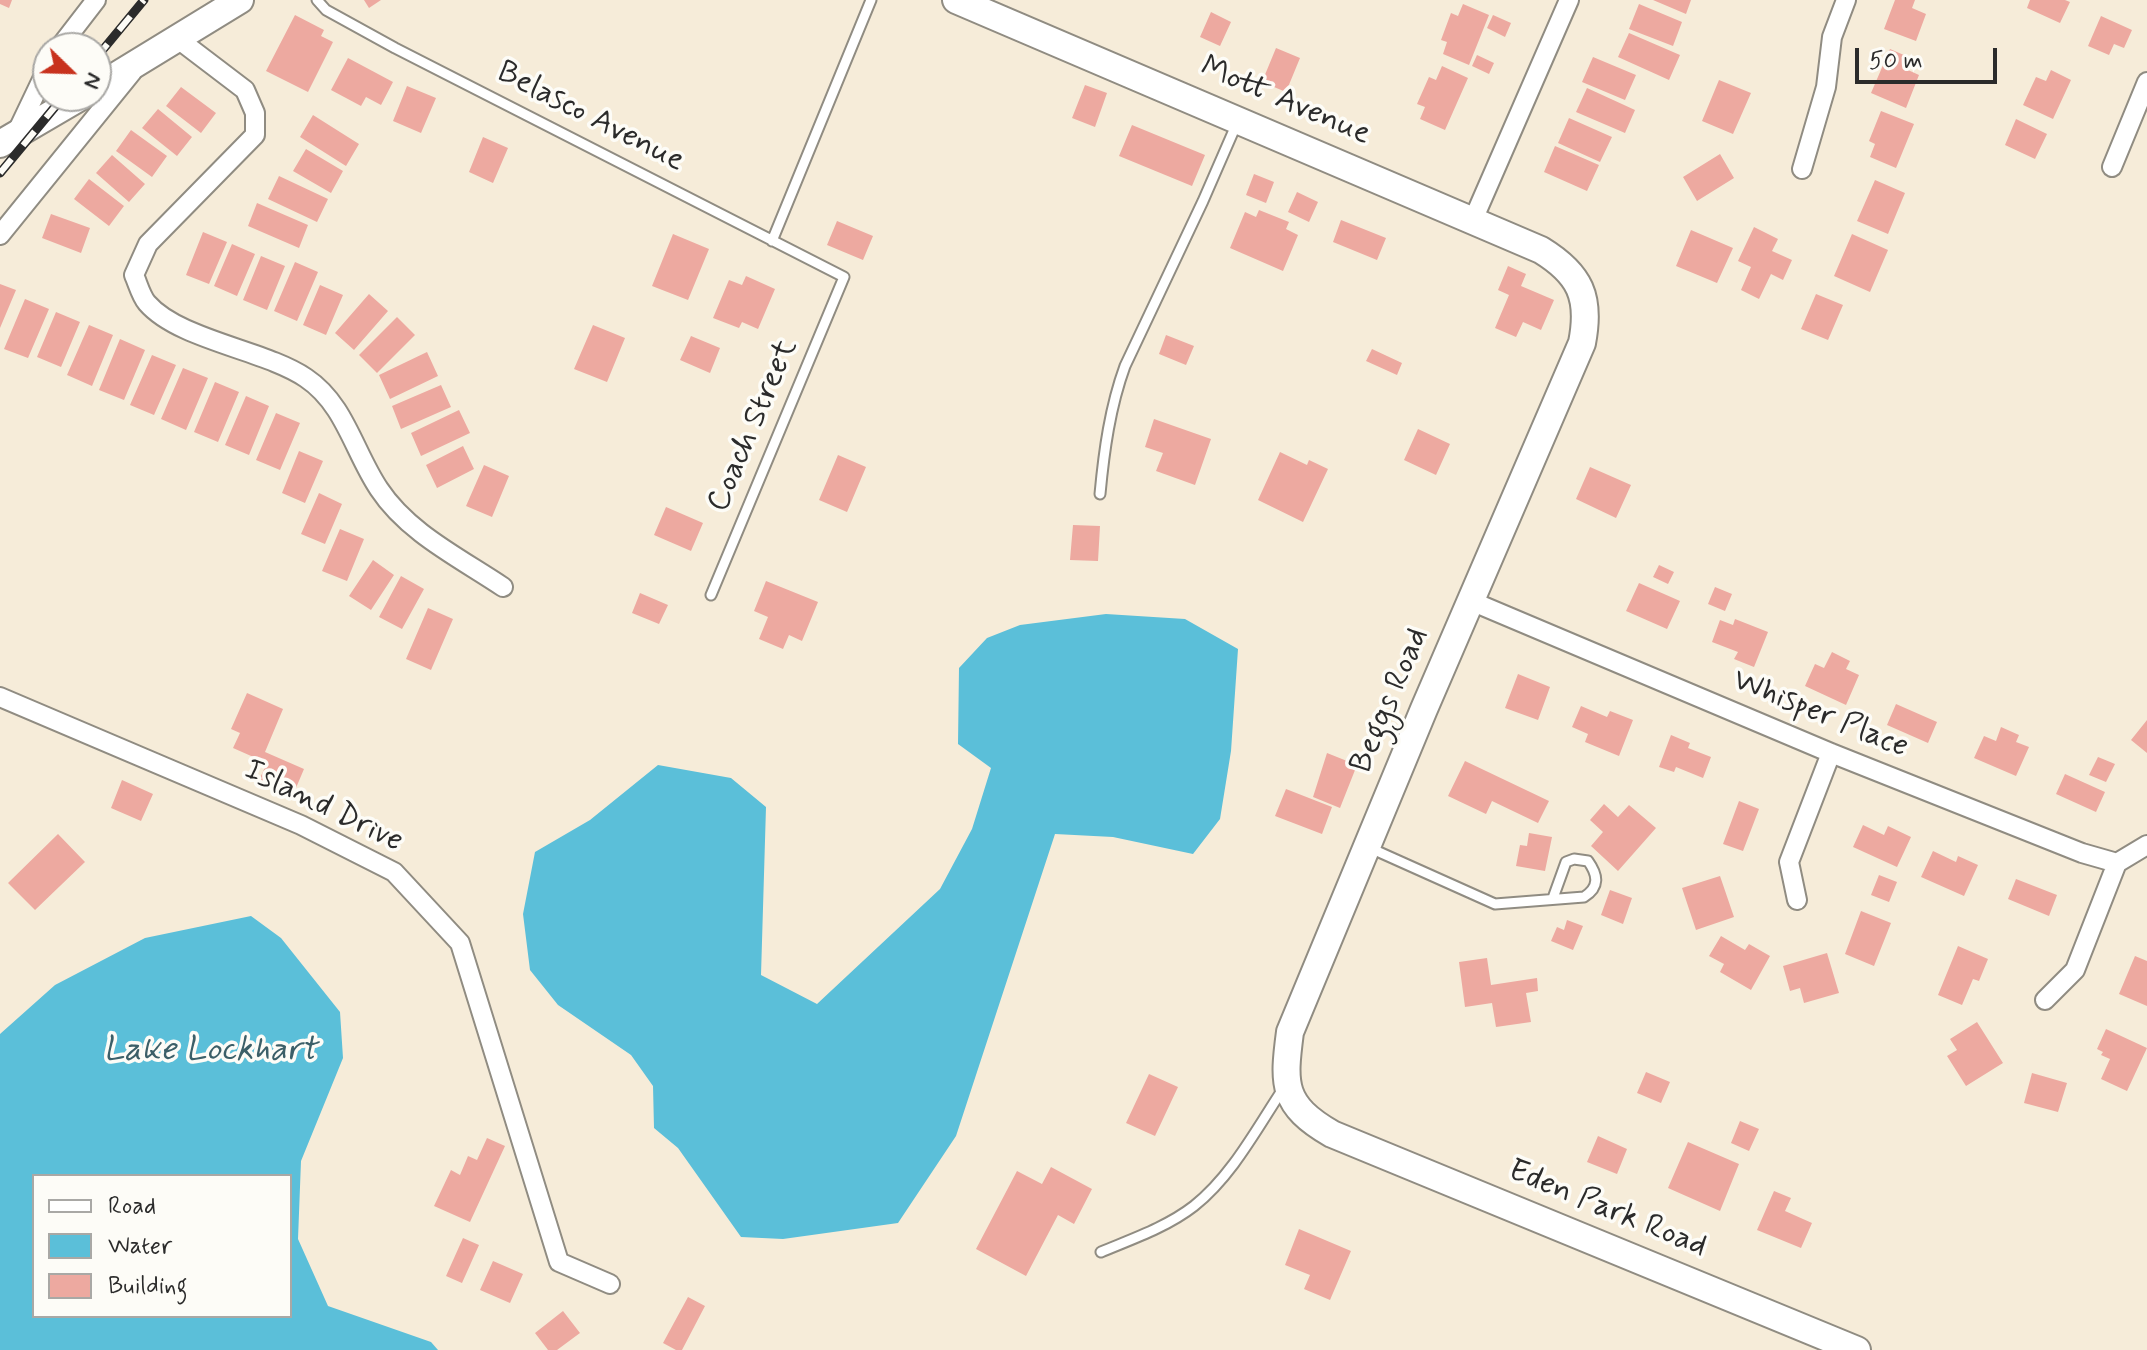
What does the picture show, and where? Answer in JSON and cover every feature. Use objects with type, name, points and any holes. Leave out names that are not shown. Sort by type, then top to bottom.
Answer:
[{"type":"street","points":[[71,32],[96,0]]},
{"type":"street","points":[[112,79],[240,0]]},
{"type":"street","name":"Mott Avenue","points":[[956,0],[1541,250],[1562,263],[1577,281]]},
{"type":"street","points":[[1473,220],[1569,0]]},
{"type":"street","points":[[1802,169],[1826,87],[1832,37],[1846,0]]},
{"type":"street","points":[[178,39],[245,90],[255,113],[255,135],[148,244],[134,275],[145,301],[163,318],[304,377],[315,385],[326,394],[346,425],[379,490],[409,525],[503,587]]},
{"type":"street","points":[[0,235],[140,62]]},
{"type":"street","points":[[2112,167],[2147,82]]},
{"type":"street","points":[[8,139],[32,96]]},
{"type":"street","points":[[8,139],[54,112]]},
{"type":"street","name":"Beggs Road","points":[[1287,1083],[1284,1071],[1290,1032],[1582,343],[1587,319],[1584,298],[1577,281]]},
{"type":"street","name":"Whisper Place","points":[[1471,601],[1831,753],[2082,853],[2117,863]]},
{"type":"street","name":"Island Drive","points":[[0,697],[301,825],[394,872],[460,943],[559,1262],[610,1284]]},
{"type":"street","points":[[1797,900],[1789,862],[1831,753]]},
{"type":"street","points":[[2045,1000],[2075,970],[2117,863],[2147,845]]},
{"type":"street","name":"Eden Park Road","points":[[1287,1083],[1291,1098],[1312,1122],[1332,1134],[1857,1350]]},
{"type":"lane","name":"Belasco Avenue","points":[[317,0],[326,10],[395,48],[844,277]]},
{"type":"lane","points":[[772,241],[871,0]]},
{"type":"lane","points":[[1100,494],[1117,387],[1239,119]]},
{"type":"lane","name":"Coach Street","points":[[711,595],[844,277]]},
{"type":"lane","points":[[1367,847],[1495,904],[1584,897],[1592,892],[1596,884],[1595,871],[1588,861],[1574,859],[1566,862],[1553,898]]},
{"type":"lane","points":[[1101,1252],[1148,1233],[1194,1206],[1223,1178],[1287,1083]]},
{"type":"water","points":[[1106,614],[1185,619],[1238,649],[1231,751],[1220,819],[1193,854],[1113,837],[1055,834],[956,1136],[898,1223],[783,1239],[741,1237],[678,1148],[654,1128],[653,1086],[631,1055],[558,1005],[530,970],[523,914],[535,852],[590,820],[658,765],[731,778],[766,807],[761,975],[817,1004],[940,889],[972,829],[991,768],[958,744],[959,668],[987,638],[1020,625]]},
{"type":"water","name":"Lake Lockhart","points":[[251,916],[281,938],[340,1012],[343,1058],[301,1161],[298,1239],[328,1306],[431,1342],[438,1350],[0,1350],[0,1034],[55,985],[145,938]]},
{"type":"building","points":[[0,0],[12,0],[9,8],[0,4]]},
{"type":"building","points":[[364,0],[381,0],[369,8]]},
{"type":"building","points":[[1653,0],[1691,0],[1686,14]]},
{"type":"building","points":[[1895,0],[1915,0],[1912,8],[1926,14],[1916,41],[1884,29]]},
{"type":"building","points":[[2030,0],[2070,2],[2060,23],[2027,8]]},
{"type":"building","points":[[1463,4],[1489,15],[1469,65],[1443,54],[1447,42],[1441,40],[1451,13],[1458,16]]},
{"type":"building","points":[[1639,4],[1682,22],[1673,46],[1629,29]]},
{"type":"building","points":[[1211,12],[1231,22],[1220,46],[1200,37]]},
{"type":"building","points":[[295,15],[324,30],[321,36],[333,42],[308,92],[266,71]]},
{"type":"building","points":[[1493,15],[1511,23],[1505,37],[1487,28]]},
{"type":"building","points":[[2101,16],[2132,30],[2124,48],[2114,44],[2109,55],[2088,46]]},
{"type":"building","points":[[1629,33],[1680,55],[1669,80],[1618,57]]},
{"type":"building","points":[[1276,48],[1300,58],[1286,92],[1262,82]]},
{"type":"building","points":[[1890,49],[1913,59],[1908,70],[1919,75],[1906,108],[1871,93]]},
{"type":"building","points":[[1477,55],[1494,63],[1489,74],[1472,66]]},
{"type":"building","points":[[1593,57],[1636,75],[1625,100],[1582,82]]},
{"type":"building","points":[[348,58],[393,82],[381,105],[366,97],[361,106],[331,90]]},
{"type":"building","points":[[1442,66],[1468,78],[1445,130],[1420,119],[1425,107],[1417,104],[1429,77],[1436,80]]},
{"type":"building","points":[[2051,70],[2071,80],[2053,119],[2023,105],[2036,77],[2046,81]]},
{"type":"building","points":[[1719,80],[1751,93],[1733,134],[1702,121]]},
{"type":"building","points":[[1085,85],[1107,93],[1095,127],[1072,118]]},
{"type":"building","points":[[407,86],[436,98],[421,133],[393,121]]},
{"type":"building","points":[[181,87],[216,113],[201,133],[166,106]]},
{"type":"building","points":[[1587,88],[1635,110],[1625,133],[1576,112]]},
{"type":"building","points":[[158,109],[192,137],[177,156],[142,128]]},
{"type":"building","points":[[1881,111],[1914,124],[1896,168],[1870,157],[1875,144],[1869,141]]},
{"type":"building","points":[[313,115],[359,144],[346,166],[300,137]]},
{"type":"building","points":[[1569,118],[1612,137],[1600,162],[1558,143]]},
{"type":"building","points":[[2016,119],[2047,134],[2035,159],[2005,145]]},
{"type":"building","points":[[1132,125],[1205,155],[1192,186],[1119,156]]},
{"type":"building","points":[[131,130],[167,156],[152,177],[116,151]]},
{"type":"building","points":[[483,137],[508,148],[493,183],[469,172]]},
{"type":"building","points":[[1555,146],[1599,165],[1587,191],[1544,172]]},
{"type":"building","points":[[306,149],[343,171],[331,193],[293,171]]},
{"type":"building","points":[[1720,154],[1734,178],[1697,201],[1683,177]]},
{"type":"building","points":[[112,155],[145,184],[129,202],[96,173]]},
{"type":"building","points":[[1254,174],[1274,182],[1266,203],[1246,195]]},
{"type":"building","points":[[279,176],[328,199],[317,222],[268,199]]},
{"type":"building","points":[[89,179],[124,206],[109,226],[74,199]]},
{"type":"building","points":[[1875,180],[1905,193],[1888,234],[1857,221]]},
{"type":"building","points":[[1297,192],[1318,202],[1309,222],[1288,212]]},
{"type":"building","points":[[257,203],[308,225],[299,248],[248,226]]},
{"type":"building","points":[[1259,210],[1289,222],[1286,229],[1298,235],[1283,271],[1230,248],[1245,212],[1256,217]]},
{"type":"building","points":[[51,214],[90,228],[81,253],[42,238]]},
{"type":"building","points":[[1341,220],[1386,238],[1377,260],[1333,242]]},
{"type":"building","points":[[837,221],[873,236],[863,260],[827,245]]},
{"type":"building","points":[[1754,227],[1778,239],[1772,251],[1792,260],[1783,280],[1771,274],[1759,299],[1741,290],[1751,267],[1738,261]]},
{"type":"building","points":[[1691,230],[1733,248],[1717,283],[1676,266]]},
{"type":"building","points":[[203,232],[227,242],[209,284],[186,275]]},
{"type":"building","points":[[673,234],[709,249],[688,300],[652,286]]},
{"type":"building","points":[[1852,234],[1888,250],[1870,292],[1834,276]]},
{"type":"building","points":[[232,244],[255,254],[237,296],[214,286]]},
{"type":"building","points":[[261,256],[285,266],[267,310],[243,300]]},
{"type":"building","points":[[295,262],[318,272],[297,321],[274,311]]},
{"type":"building","points":[[1508,266],[1526,274],[1521,286],[1554,300],[1541,330],[1523,322],[1516,337],[1495,328],[1509,295],[1498,290]]},
{"type":"building","points":[[746,276],[775,289],[758,329],[742,322],[739,328],[713,318],[729,280],[742,285]]},
{"type":"building","points":[[0,284],[16,290],[0,328]]},
{"type":"building","points":[[320,285],[343,295],[326,335],[303,325]]},
{"type":"building","points":[[369,294],[388,311],[354,350],[335,333]]},
{"type":"building","points":[[1816,294],[1843,305],[1828,340],[1801,329]]},
{"type":"building","points":[[25,299],[49,309],[28,358],[4,349]]},
{"type":"building","points":[[56,312],[80,322],[61,367],[37,357]]},
{"type":"building","points":[[397,317],[415,335],[377,373],[359,355]]},
{"type":"building","points":[[89,325],[113,335],[92,386],[67,375]]},
{"type":"building","points":[[593,325],[625,338],[607,382],[574,369]]},
{"type":"building","points":[[1166,335],[1194,346],[1186,365],[1159,354]]},
{"type":"building","points":[[691,336],[720,348],[710,373],[680,360]]},
{"type":"building","points":[[120,339],[145,350],[124,400],[99,390]]},
{"type":"building","points":[[1372,349],[1402,363],[1397,375],[1366,361]]},
{"type":"building","points":[[427,352],[438,376],[390,399],[379,375]]},
{"type":"building","points":[[152,355],[176,365],[154,415],[130,405]]},
{"type":"building","points":[[183,368],[208,378],[186,430],[161,419]]},
{"type":"building","points":[[215,382],[239,392],[218,442],[194,432]]},
{"type":"building","points":[[441,385],[451,407],[401,429],[392,406]]},
{"type":"building","points":[[246,396],[269,406],[249,455],[225,445]]},
{"type":"building","points":[[459,410],[470,433],[421,456],[411,433]]},
{"type":"building","points":[[276,413],[300,423],[280,470],[256,460]]},
{"type":"building","points":[[1154,419],[1211,439],[1195,485],[1156,471],[1163,453],[1145,447]]},
{"type":"building","points":[[1418,429],[1450,444],[1436,475],[1404,460]]},
{"type":"building","points":[[463,446],[474,469],[437,488],[426,465]]},
{"type":"building","points":[[299,451],[323,461],[305,503],[282,493]]},
{"type":"building","points":[[1280,452],[1307,465],[1309,460],[1328,469],[1303,522],[1258,500]]},
{"type":"building","points":[[838,455],[866,467],[847,512],[819,500]]},
{"type":"building","points":[[484,465],[509,476],[492,517],[466,506]]},
{"type":"building","points":[[1590,467],[1631,485],[1616,518],[1576,499]]},
{"type":"building","points":[[319,493],[342,504],[325,544],[301,534]]},
{"type":"building","points":[[666,507],[703,523],[691,551],[654,535]]},
{"type":"building","points":[[1073,525],[1100,526],[1098,561],[1070,560]]},
{"type":"building","points":[[340,529],[364,539],[347,581],[322,571]]},
{"type":"building","points":[[373,560],[394,575],[371,610],[349,596]]},
{"type":"building","points":[[1659,565],[1674,572],[1668,584],[1653,577]]},
{"type":"building","points":[[401,576],[424,589],[402,629],[379,617]]},
{"type":"building","points":[[766,581],[818,602],[802,641],[789,635],[783,649],[759,639],[768,617],[754,611]]},
{"type":"building","points":[[1639,583],[1680,601],[1667,629],[1626,611]]},
{"type":"building","points":[[1715,587],[1732,594],[1725,611],[1708,604]]},
{"type":"building","points":[[640,593],[668,605],[659,624],[632,613]]},
{"type":"building","points":[[428,608],[453,619],[431,670],[406,659]]},
{"type":"building","points":[[1735,619],[1768,632],[1754,667],[1734,659],[1738,652],[1712,642],[1720,620],[1733,625]]},
{"type":"building","points":[[1832,652],[1850,661],[1846,669],[1859,675],[1846,705],[1805,686],[1815,664],[1824,668]]},
{"type":"building","points":[[1518,674],[1550,687],[1538,720],[1505,708]]},
{"type":"building","points":[[247,693],[283,709],[265,752],[304,769],[293,795],[259,780],[267,763],[233,748],[240,733],[231,729]]},
{"type":"building","points":[[1896,704],[1937,722],[1928,743],[1887,725]]},
{"type":"building","points":[[1581,706],[1607,717],[1610,711],[1633,720],[1619,756],[1585,742],[1588,734],[1572,727]]},
{"type":"building","points":[[2147,720],[2147,753],[2131,740]]},
{"type":"building","points":[[2001,727],[2019,735],[2016,742],[2029,747],[2016,776],[1974,758],[1984,736],[1996,741]]},
{"type":"building","points":[[1671,735],[1690,743],[1688,748],[1711,757],[1703,778],[1676,767],[1674,772],[1659,767]]},
{"type":"building","points":[[1327,753],[1357,765],[1340,808],[1313,797]]},
{"type":"building","points":[[2098,757],[2115,764],[2106,782],[2089,775]]},
{"type":"building","points":[[1465,761],[1549,801],[1538,823],[1492,801],[1486,814],[1448,796]]},
{"type":"building","points":[[2065,774],[2105,792],[2096,812],[2056,794]]},
{"type":"building","points":[[122,780],[153,794],[141,821],[111,808]]},
{"type":"building","points":[[1286,789],[1332,807],[1322,834],[1275,816]]},
{"type":"building","points":[[1739,801],[1759,809],[1743,851],[1723,844]]},
{"type":"building","points":[[1604,804],[1618,817],[1629,805],[1656,828],[1618,871],[1591,846],[1603,832],[1590,820]]},
{"type":"building","points":[[1863,825],[1884,835],[1888,826],[1911,837],[1897,867],[1853,847]]},
{"type":"building","points":[[1529,833],[1552,837],[1545,871],[1516,866],[1520,845],[1527,846]]},
{"type":"building","points":[[58,834],[85,862],[35,910],[8,883]]},
{"type":"building","points":[[1933,851],[1956,862],[1958,856],[1978,865],[1964,896],[1921,877]]},
{"type":"building","points":[[1879,875],[1897,882],[1889,902],[1871,895]]},
{"type":"building","points":[[1720,876],[1734,917],[1696,930],[1682,888]]},
{"type":"building","points":[[2016,879],[2057,895],[2049,916],[2008,899]]},
{"type":"building","points":[[1610,890],[1632,898],[1623,924],[1601,915]]},
{"type":"building","points":[[1861,911],[1891,923],[1874,966],[1845,954]]},
{"type":"building","points":[[1567,920],[1583,926],[1573,950],[1551,941],[1557,927],[1564,930]]},
{"type":"building","points":[[1721,936],[1745,950],[1749,944],[1770,956],[1751,990],[1720,972],[1724,964],[1709,956]]},
{"type":"building","points":[[1958,946],[1988,959],[1979,981],[1973,979],[1962,1005],[1938,995]]},
{"type":"building","points":[[1827,953],[1839,993],[1804,1003],[1800,988],[1790,991],[1783,966]]},
{"type":"building","points":[[2135,956],[2147,961],[2147,1006],[2119,994]]},
{"type":"building","points":[[1487,958],[1491,985],[1537,978],[1538,991],[1526,993],[1531,1022],[1496,1027],[1492,1003],[1465,1007],[1459,962]]},
{"type":"building","points":[[1977,1022],[2003,1063],[1966,1086],[1947,1056],[1957,1050],[1950,1039]]},
{"type":"building","points":[[2106,1029],[2147,1048],[2127,1091],[2101,1079],[2110,1059],[2097,1049]]},
{"type":"building","points":[[1646,1072],[1670,1082],[1661,1103],[1637,1093]]},
{"type":"building","points":[[2032,1073],[2067,1083],[2058,1112],[2024,1103]]},
{"type":"building","points":[[1149,1074],[1178,1087],[1155,1136],[1126,1123]]},
{"type":"building","points":[[1740,1121],[1759,1129],[1749,1151],[1731,1143]]},
{"type":"building","points":[[1598,1136],[1627,1149],[1617,1174],[1587,1162]]},
{"type":"building","points":[[487,1138],[505,1146],[470,1222],[434,1206],[451,1170],[460,1175],[468,1156],[477,1160]]},
{"type":"building","points":[[1688,1142],[1739,1164],[1720,1211],[1668,1188]]},
{"type":"building","points":[[1051,1167],[1092,1189],[1074,1224],[1058,1215],[1026,1276],[976,1249],[1017,1171],[1042,1184]]},
{"type":"building","points":[[1774,1191],[1791,1198],[1785,1211],[1812,1223],[1801,1248],[1757,1230]]},
{"type":"building","points":[[1299,1229],[1351,1251],[1330,1300],[1304,1289],[1310,1275],[1285,1265]]},
{"type":"building","points":[[463,1238],[479,1245],[462,1283],[446,1276]]},
{"type":"building","points":[[493,1261],[523,1274],[510,1303],[480,1290]]},
{"type":"building","points":[[688,1297],[705,1306],[682,1350],[676,1350],[663,1343]]},
{"type":"building","points":[[563,1311],[580,1333],[557,1350],[548,1350],[535,1333]]},
{"type":"railway","points":[[112,39],[144,0]]},
{"type":"railway","points":[[0,173],[51,112]]}]
